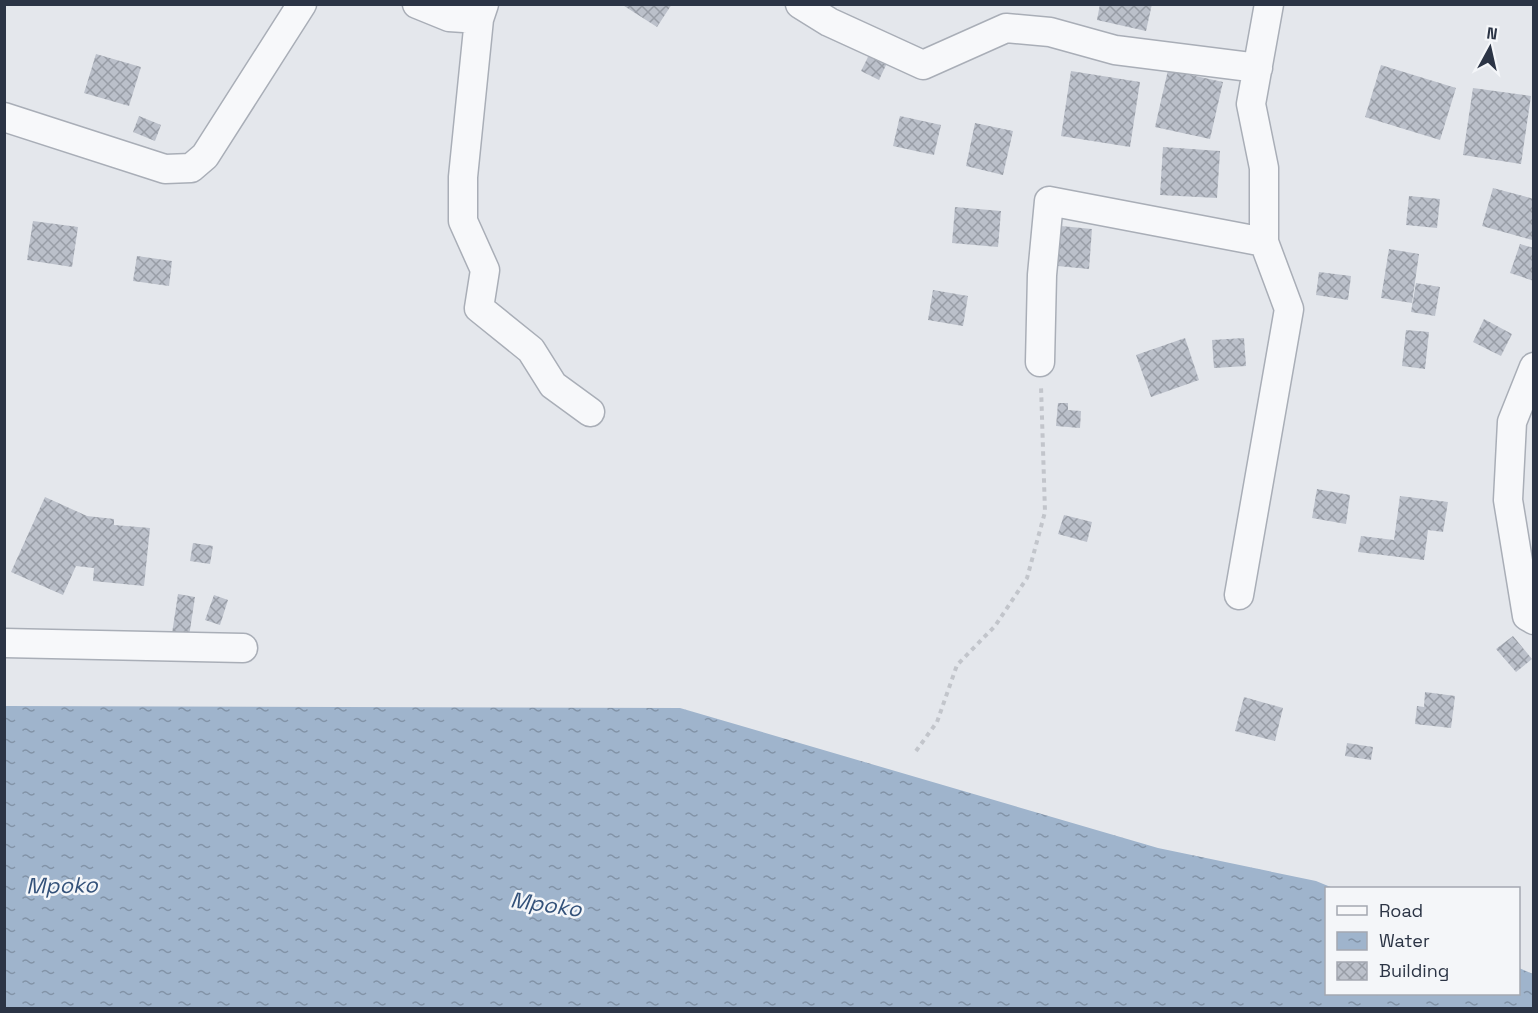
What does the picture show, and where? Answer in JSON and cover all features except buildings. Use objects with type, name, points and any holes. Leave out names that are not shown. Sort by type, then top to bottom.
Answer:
[{"type":"street","points":[[4,117],[165,169],[191,168],[205,156],[303,4]]},
{"type":"street","points":[[417,4],[449,17],[481,12],[463,177],[463,221],[485,270],[479,308],[531,350],[553,386],[590,412]]},
{"type":"street","points":[[800,4],[829,22],[923,65],[1006,28],[1050,32],[1115,50],[1257,68]]},
{"type":"street","points":[[1239,595],[1289,309],[1264,242],[1264,168],[1251,104],[1269,4]]},
{"type":"street","points":[[1040,362],[1042,275],[1049,201],[1264,242]]},
{"type":"street","points":[[1533,367],[1512,422],[1508,500],[1527,615],[1533,620]]},
{"type":"street","points":[[4,643],[243,648]]},
{"type":"path","points":[[916,751],[937,722],[957,665],[995,626],[1027,578],[1045,512],[1040,362]]},
{"type":"water","name":"Mpoko","points":[[5,706],[680,708],[1158,848],[1316,881],[1331,887],[1325,887],[1325,995],[1520,995],[1520,968],[1533,974],[1533,1008],[5,1008]]}]
